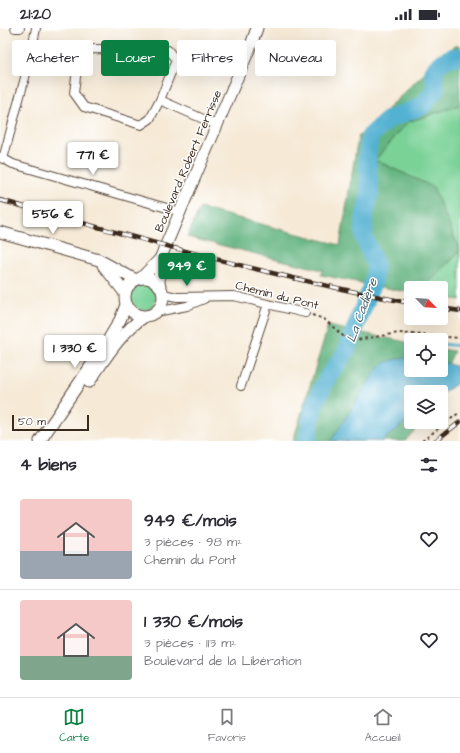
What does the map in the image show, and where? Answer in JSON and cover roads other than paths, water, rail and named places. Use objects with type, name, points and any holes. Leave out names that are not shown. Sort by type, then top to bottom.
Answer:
[{"type":"street","points":[[14,28],[20,28]]},
{"type":"street","points":[[36,28],[30,59],[2,158],[13,164],[181,212]]},
{"type":"street","name":"Boulevard Robert Ferrisse","points":[[138,279],[160,259],[181,212],[216,125],[252,45],[257,28]]},
{"type":"street","points":[[90,49],[168,50],[176,60],[160,100],[150,119],[141,125],[84,107],[74,93],[78,61],[90,49]]},
{"type":"street","points":[[160,100],[216,125]]},
{"type":"street","points":[[0,232],[99,260],[138,279],[151,279],[161,289],[161,307],[156,312],[135,322],[114,346],[48,441]]},
{"type":"street","name":"Boulevard Robert Ferrisse","points":[[160,259],[161,289]]},
{"type":"street","points":[[99,260],[125,293]]},
{"type":"street","points":[[40,441],[107,342],[120,320],[126,305],[125,293],[129,285],[138,279]]},
{"type":"street","name":"Chemin du Pont","points":[[161,289],[177,297],[234,296],[305,313]]},
{"type":"street","name":"Chemin du Pont","points":[[156,312],[187,306],[208,297]]},
{"type":"street","points":[[241,386],[268,304]]},
{"type":"street","points":[[126,305],[134,314],[144,317]]},
{"type":"water","points":[[404,358],[404,377],[448,377],[448,364],[460,368],[460,381],[448,390],[448,385],[404,385],[404,424],[382,441],[331,441],[375,372],[384,363]]},
{"type":"waterway","name":"La Cadière","points":[[307,441],[314,405],[329,375],[346,352],[374,280],[375,264],[364,238],[364,220],[370,192],[367,156],[370,136],[389,119],[422,106],[436,89],[433,71],[448,58],[460,57]]},
{"type":"waterway","points":[[448,345],[460,346]]},
{"type":"railway","points":[[0,200],[256,269],[359,293],[404,302]]},
{"type":"railway","points":[[448,309],[460,311]]},
{"type":"railway","points":[[435,441],[460,422]]}]
